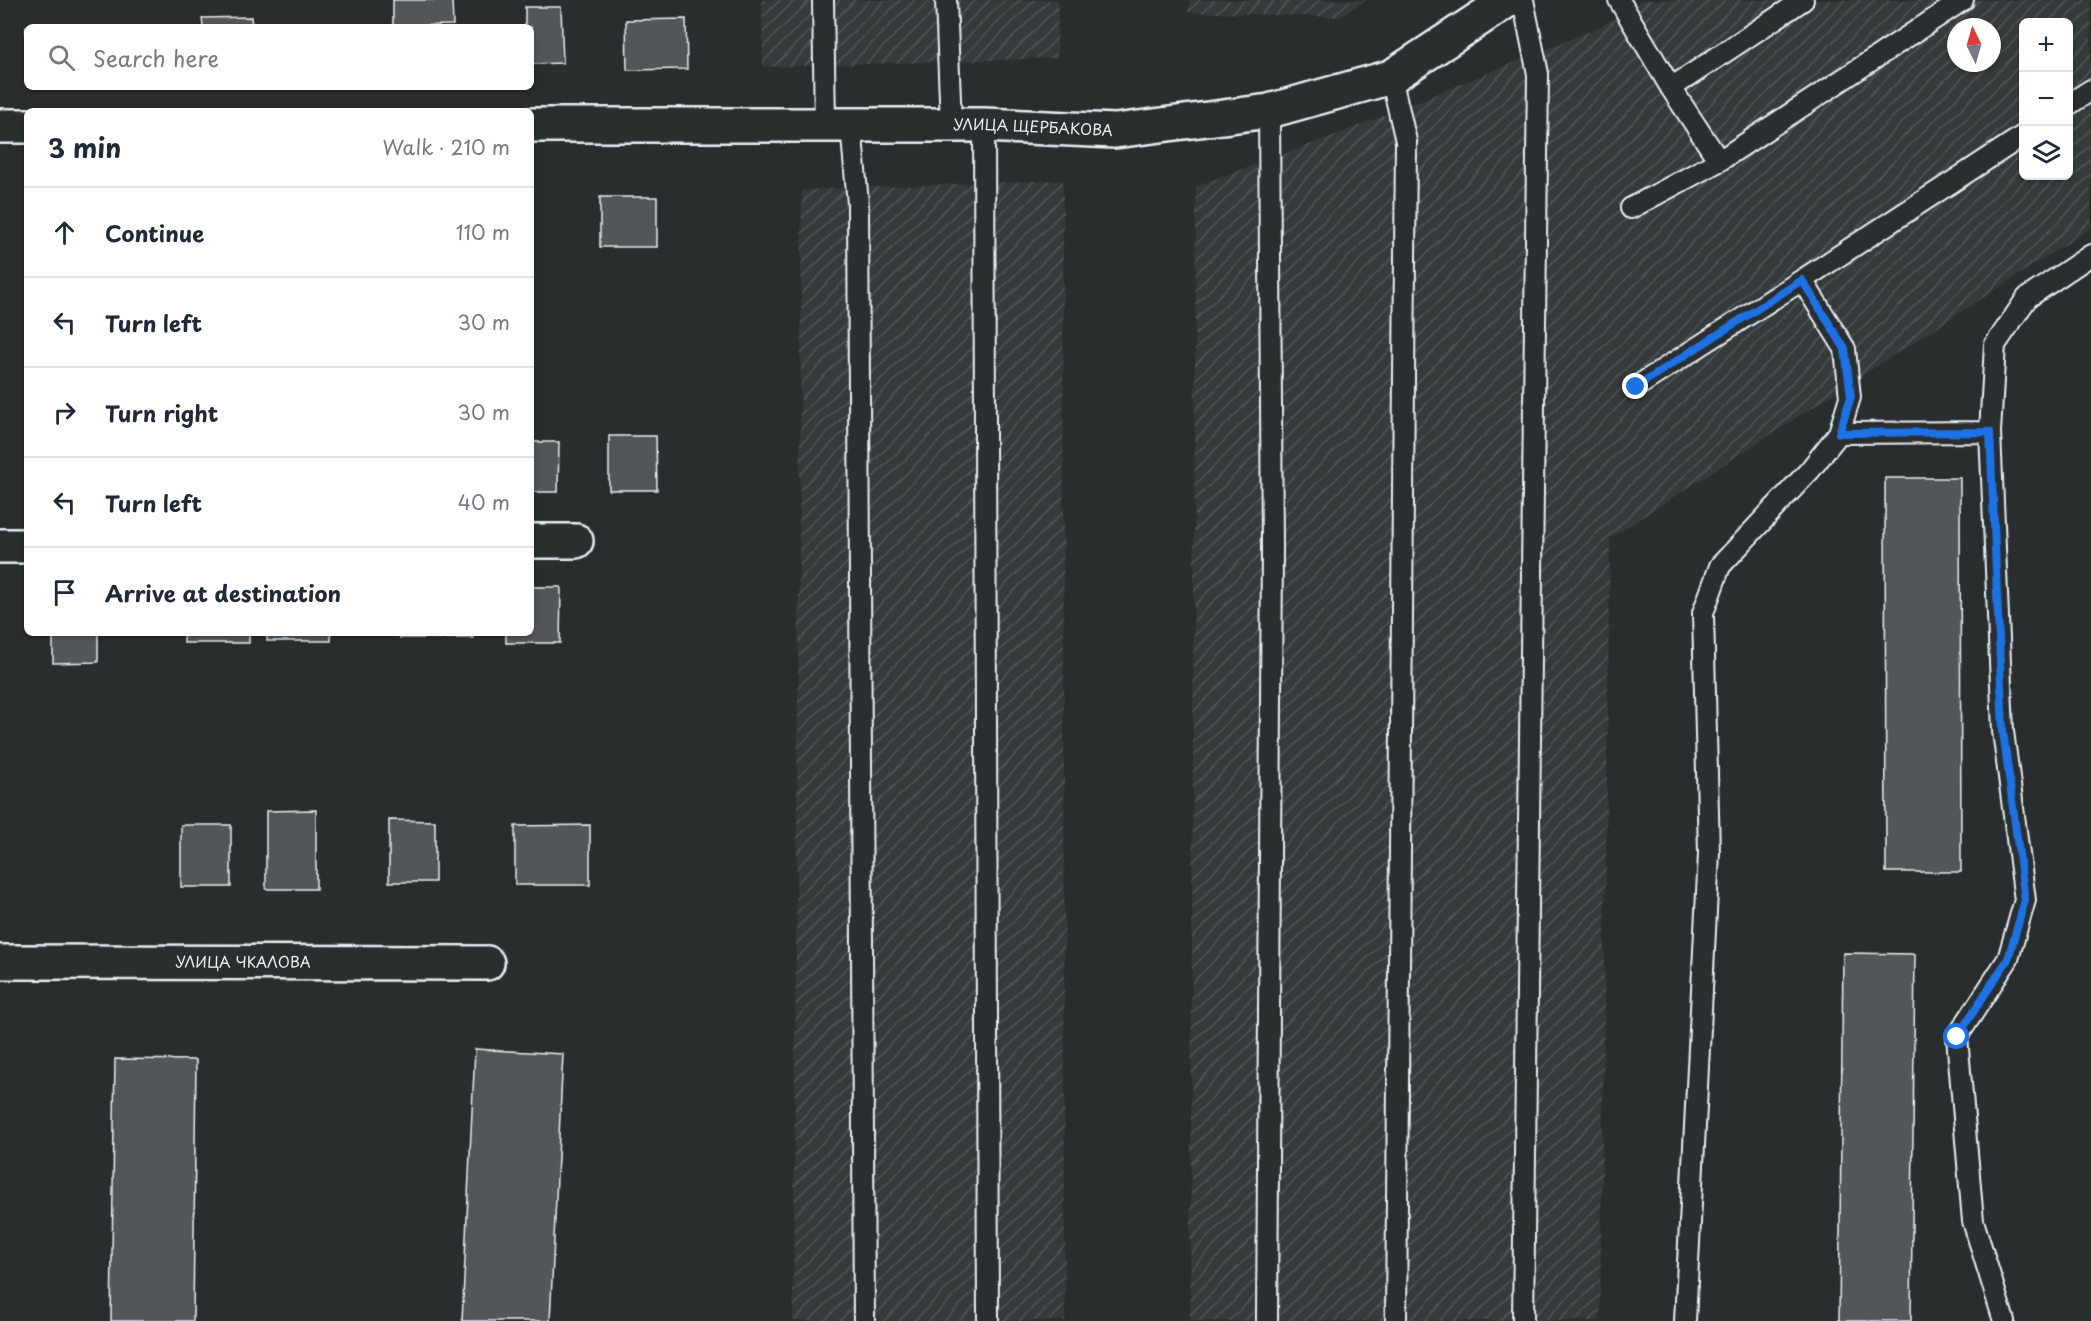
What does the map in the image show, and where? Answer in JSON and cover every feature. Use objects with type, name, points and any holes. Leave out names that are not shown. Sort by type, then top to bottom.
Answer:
[{"type":"street","name":"УЛИЦА ЩЕРБАКОВА","points":[[534,125],[984,124],[1115,131],[1269,111],[1391,77],[1508,0]]},
{"type":"street","points":[[0,126],[24,126]]},
{"type":"street","points":[[534,542],[576,541]]},
{"type":"street","points":[[0,546],[24,546]]},
{"type":"street","name":"УЛИЦА ЧКАЛОВА","points":[[0,962],[487,963]]},
{"type":"lane","points":[[823,0],[838,125],[858,204],[864,1321]]},
{"type":"lane","points":[[946,0],[951,124]]},
{"type":"lane","points":[[1523,0],[1538,74],[1523,1321]]},
{"type":"lane","points":[[1619,0],[1719,161]]},
{"type":"lane","points":[[1671,87],[1803,0]]},
{"type":"lane","points":[[1631,208],[1719,161],[1963,0]]},
{"type":"lane","points":[[1391,77],[1406,141],[1396,1321]]},
{"type":"lane","points":[[2073,102],[2091,90]]},
{"type":"lane","points":[[1267,1321],[1272,548],[1269,111]]},
{"type":"lane","points":[[984,124],[988,1321]]},
{"type":"lane","points":[[1636,387],[2019,138]]},
{"type":"lane","points":[[2004,1321],[1973,1221],[1957,1037],[2008,959],[2025,900],[2003,731],[1990,432],[1995,345],[2027,298],[2091,255]]},
{"type":"lane","points":[[1685,1321],[1709,853],[1703,613],[1720,566],[1810,470],[1839,433],[1851,397],[1845,349],[1802,280]]},
{"type":"lane","points":[[1839,433],[1990,432]]},
{"type":"shaded area","points":[[762,0],[1058,0],[1057,58],[763,67]]},
{"type":"shaded area","points":[[1190,0],[1366,0],[1339,17],[1188,12]]},
{"type":"shaded area","points":[[1642,0],[2091,0],[2091,228],[1610,538],[1600,1321],[1190,1321],[1196,186],[1341,133],[1600,27]]},
{"type":"shaded area","points":[[1063,180],[1065,1321],[793,1321],[802,190]]},
{"type":"building","points":[[393,0],[452,0],[453,24],[393,24]]},
{"type":"building","points":[[525,7],[561,7],[563,63],[534,64],[534,24],[525,24]]},
{"type":"building","points":[[251,17],[252,24],[203,24],[202,18]]},
{"type":"building","points":[[686,19],[687,69],[627,70],[626,20]]},
{"type":"building","points":[[600,197],[657,197],[657,247],[600,247]]},
{"type":"building","points":[[609,436],[656,436],[657,490],[609,490]]},
{"type":"building","points":[[534,442],[559,442],[558,492],[534,492]]},
{"type":"building","points":[[1885,478],[1960,478],[1961,872],[1886,872]]},
{"type":"building","points":[[534,587],[561,587],[560,643],[506,643],[506,636],[534,636]]},
{"type":"building","points":[[53,636],[98,636],[98,662],[53,663]]},
{"type":"building","points":[[184,636],[249,636],[249,643],[184,643]]},
{"type":"building","points":[[267,636],[331,636],[331,641],[267,641]]},
{"type":"building","points":[[400,636],[473,636],[473,638],[400,638]]},
{"type":"building","points":[[316,810],[316,889],[266,889],[266,811]]},
{"type":"building","points":[[389,820],[435,821],[435,882],[389,882]]},
{"type":"building","points":[[181,825],[231,825],[231,887],[181,887]]},
{"type":"building","points":[[590,825],[590,885],[515,885],[515,826]]},
{"type":"building","points":[[1843,953],[1915,954],[1911,1321],[1839,1321]]},
{"type":"building","points":[[475,1049],[563,1054],[550,1321],[462,1321]]},
{"type":"building","points":[[115,1059],[196,1060],[193,1321],[111,1321]]},
{"type":"route","points":[[1636,387],[1802,280],[1845,349],[1851,397],[1839,433],[1990,432],[2003,731],[2025,900],[2008,959],[1957,1037]]}]
